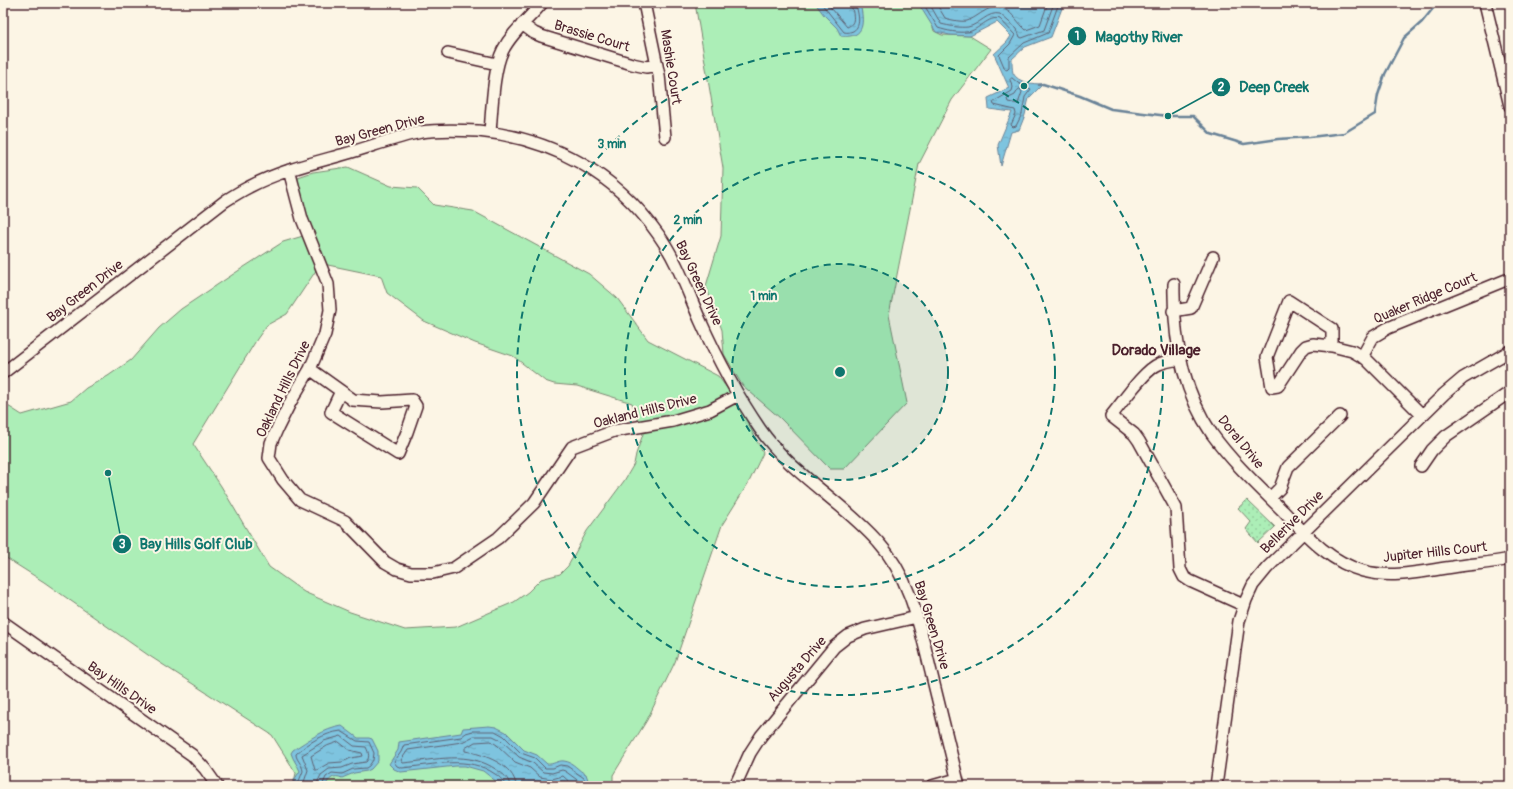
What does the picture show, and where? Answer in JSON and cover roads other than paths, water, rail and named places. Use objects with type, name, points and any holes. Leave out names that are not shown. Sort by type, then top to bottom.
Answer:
[{"type":"street","name":"Mashie Court","points":[[644,3],[657,65],[665,137]]},
{"type":"street","points":[[1485,3],[1510,106]]},
{"type":"street","points":[[490,132],[497,64],[502,51],[511,37],[541,4]]},
{"type":"street","name":"Brassie Court","points":[[522,24],[534,33],[541,36],[632,64],[646,67],[657,65]]},
{"type":"street","points":[[448,53],[497,64]]},
{"type":"street","name":"Bay Green Drive","points":[[3,373],[225,201],[250,186],[289,170],[422,132],[464,130],[490,132],[513,136],[560,152],[587,166],[617,189],[646,218],[670,253],[680,271],[698,317],[717,357],[738,395],[761,431],[788,461],[869,532],[888,554],[904,580],[913,602],[958,782]]},
{"type":"street","name":"Oakland Hills Drive","points":[[289,170],[302,220],[328,284],[330,310],[325,334],[310,369],[278,427],[271,444],[269,458],[283,480],[300,500],[345,520],[385,562],[397,569],[411,573],[433,573],[454,568],[498,538],[534,503],[572,447],[614,431],[673,420],[710,410],[738,395]]},
{"type":"street","points":[[1173,311],[1191,308],[1213,256]]},
{"type":"street","name":"Quaker Ridge Court","points":[[1362,356],[1374,337],[1388,328],[1506,280],[1510,281]]},
{"type":"street","name":"Doral Drive","points":[[1174,284],[1173,311],[1181,359],[1194,398],[1212,433],[1238,466],[1303,532]]},
{"type":"street","points":[[1332,346],[1332,329],[1289,301],[1268,357],[1272,387],[1278,386],[1301,351],[1306,346],[1313,344],[1332,346],[1352,351],[1362,356],[1374,366],[1422,415]]},
{"type":"street","name":"Bellerive Drive","points":[[1216,786],[1236,638],[1244,605],[1253,585],[1280,554],[1454,384],[1510,351]]},
{"type":"street","points":[[1181,359],[1159,364],[1150,370],[1127,395],[1111,416],[1134,434],[1139,441],[1176,508],[1180,569],[1184,577],[1244,605]]},
{"type":"street","points":[[310,369],[341,391],[352,400],[382,402],[412,400],[416,406],[408,432],[398,454],[331,412],[341,391]]},
{"type":"street","points":[[1422,466],[1432,450],[1446,436],[1510,392]]},
{"type":"street","points":[[1270,498],[1280,488],[1288,467],[1340,416]]},
{"type":"street","name":"Jupiter Hills Court","points":[[1303,532],[1320,548],[1340,561],[1363,571],[1378,574],[1406,574],[1510,559]]},
{"type":"street","name":"Augusta Drive","points":[[735,786],[750,753],[761,736],[834,647],[848,636],[859,632],[917,617]]},
{"type":"street","name":"Bay Hills Drive","points":[[3,622],[192,755],[205,769],[217,786]]},
{"type":"street","points":[[932,786],[958,782]]},
{"type":"water","points":[[815,3],[860,3],[862,22],[859,32],[855,35],[841,36],[837,28]]},
{"type":"water","points":[[918,3],[1064,3],[1051,37],[1025,47],[1012,59],[1013,73],[1018,79],[1030,83],[1043,84],[1029,98],[1025,115],[1019,130],[1011,132],[1001,166],[998,145],[1012,112],[989,109],[988,98],[1009,88],[994,54],[1007,42],[1011,36],[997,22],[970,36],[950,35],[936,32]]},
{"type":"water","points":[[342,726],[358,738],[372,739],[378,751],[378,761],[371,769],[367,771],[354,773],[342,778],[334,777],[328,781],[325,786],[295,786],[294,780],[300,771],[291,753],[293,750],[322,732]]},
{"type":"water","points":[[489,726],[496,727],[506,732],[524,750],[537,755],[547,764],[562,761],[571,763],[586,774],[590,786],[502,786],[483,771],[465,766],[401,772],[394,769],[389,764],[398,750],[399,742],[461,733],[463,728]]},
{"type":"waterway","points":[[1039,85],[1043,84],[1080,96],[1111,109],[1168,116],[1193,116],[1211,134],[1244,144],[1278,139],[1344,133],[1375,114],[1378,95],[1385,74],[1404,38],[1422,22],[1435,6]]},
{"type":"place","name":"Magothy River","points":[[1024,86]]},
{"type":"place","name":"Deep Creek","points":[[1168,116]]},
{"type":"place","name":"Bay Hills Golf Club","points":[[108,473]]},
{"type":"district","name":"Dorado Village","points":[[1156,350]]}]
